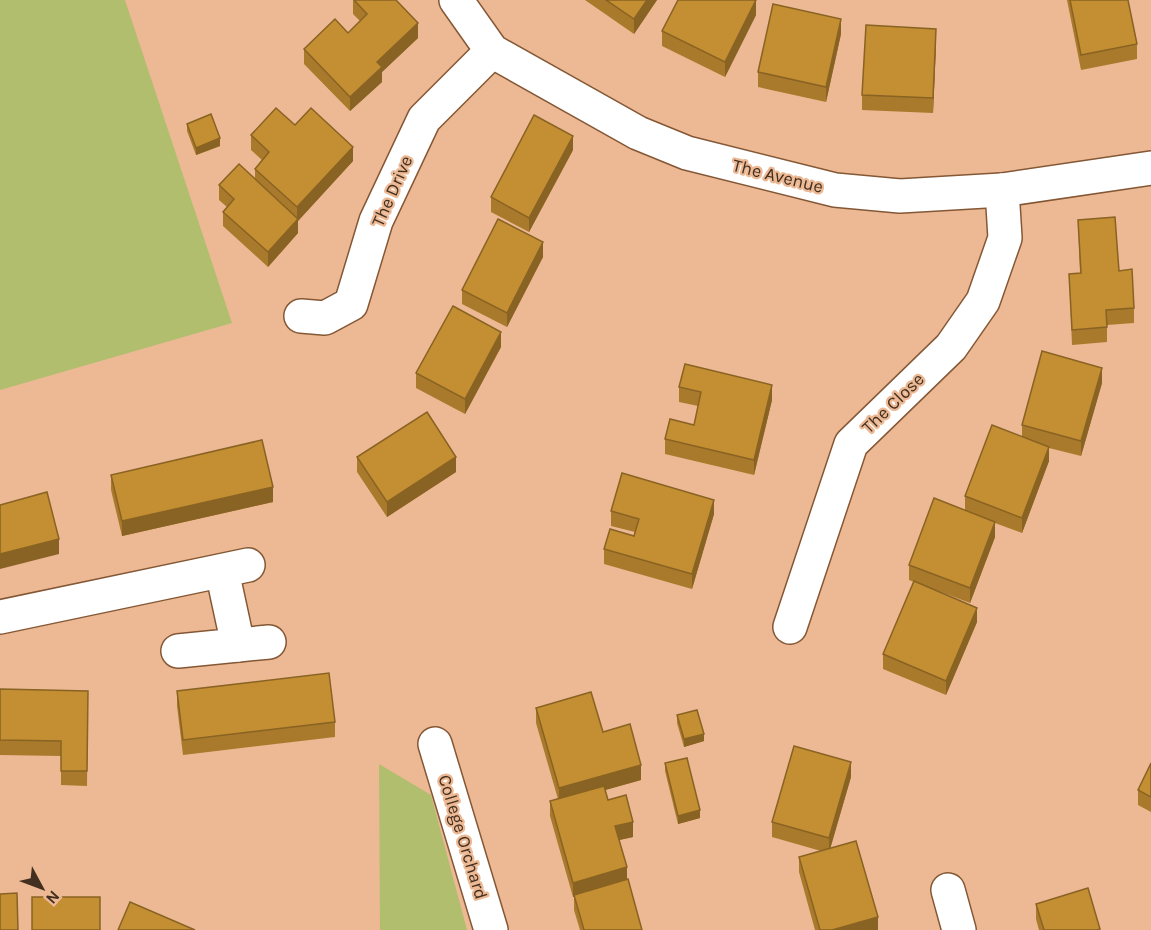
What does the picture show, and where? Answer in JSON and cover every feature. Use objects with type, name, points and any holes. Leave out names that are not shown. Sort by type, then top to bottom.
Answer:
[{"type":"street","name":"The Avenue","points":[[456,0],[492,51],[638,133],[687,153],[835,190],[900,196],[1002,190],[1151,168]]},
{"type":"street","name":"The Drive","points":[[301,316],[324,318],[351,304],[376,221],[424,119],[492,51]]},
{"type":"street","name":"The Close","points":[[790,627],[851,444],[951,347],[983,301],[1005,238],[1002,190]]},
{"type":"street","points":[[0,617],[235,568],[253,643],[178,651]]},
{"type":"street","name":"College Orchard","points":[[435,744],[490,930]]},
{"type":"street","points":[[948,890],[958,930]]},
{"type":"green space","points":[[0,0],[125,0],[232,323],[0,390]]},
{"type":"green space","points":[[379,764],[431,795],[467,930],[380,930]]},
{"type":"building","points":[[354,0],[396,0],[418,23],[377,62],[382,67],[350,97],[304,49],[335,19],[348,33],[367,14]]},
{"type":"building","points":[[606,0],[647,0],[634,19]]},
{"type":"building","points":[[678,0],[756,0],[725,62],[662,31]]},
{"type":"building","points":[[1070,0],[1128,0],[1137,44],[1081,55]]},
{"type":"building","points":[[773,4],[841,19],[826,87],[758,72]]},
{"type":"building","points":[[866,25],[936,29],[933,98],[862,95]]},
{"type":"building","points":[[276,108],[295,125],[311,108],[353,147],[297,207],[255,169],[269,152],[251,135]]},
{"type":"building","points":[[211,114],[220,138],[196,148],[187,124]]},
{"type":"building","points":[[534,115],[573,136],[529,218],[491,197]]},
{"type":"building","points":[[239,164],[298,219],[268,252],[223,212],[234,199],[219,185]]},
{"type":"building","points":[[1115,217],[1119,271],[1132,269],[1134,308],[1106,310],[1107,327],[1072,330],[1069,274],[1081,273],[1078,220]]},
{"type":"building","points":[[498,219],[543,242],[507,313],[462,290]]},
{"type":"building","points":[[453,306],[501,332],[465,399],[416,373]]},
{"type":"building","points":[[1042,351],[1102,368],[1081,441],[1022,425]]},
{"type":"building","points":[[685,364],[772,385],[754,460],[665,439],[670,419],[694,425],[701,392],[679,387]]},
{"type":"building","points":[[427,412],[456,457],[387,502],[357,457]]},
{"type":"building","points":[[992,425],[1049,447],[1022,518],[965,496]]},
{"type":"building","points":[[262,440],[273,487],[122,521],[111,475]]},
{"type":"building","points":[[622,473],[714,500],[692,574],[604,549],[610,529],[634,536],[639,519],[611,511]]},
{"type":"building","points":[[47,492],[59,539],[0,554],[0,505]]},
{"type":"building","points":[[934,498],[995,522],[970,588],[909,565]]},
{"type":"building","points":[[914,581],[977,608],[946,681],[883,654]]},
{"type":"building","points":[[329,673],[335,722],[183,740],[177,691]]},
{"type":"building","points":[[0,689],[88,691],[87,771],[61,771],[61,741],[0,740]]},
{"type":"building","points":[[591,692],[603,732],[630,724],[641,765],[559,788],[536,708]]},
{"type":"building","points":[[697,710],[704,734],[684,739],[677,715]]},
{"type":"building","points":[[794,746],[851,762],[829,838],[772,822]]},
{"type":"building","points":[[687,758],[700,810],[678,816],[665,763]]},
{"type":"building","points":[[1151,763],[1151,797],[1138,790]]},
{"type":"building","points":[[604,786],[608,800],[626,795],[633,822],[615,826],[627,867],[573,883],[550,801]]},
{"type":"building","points":[[856,841],[878,917],[832,930],[820,930],[799,857]]},
{"type":"building","points":[[628,879],[642,930],[584,930],[574,895]]},
{"type":"building","points":[[1088,888],[1100,929],[1044,930],[1036,904]]},
{"type":"building","points":[[17,893],[18,930],[0,930],[0,894]]},
{"type":"building","points":[[32,897],[100,897],[100,930],[32,930]]},
{"type":"building","points":[[130,902],[195,930],[118,930]]}]
